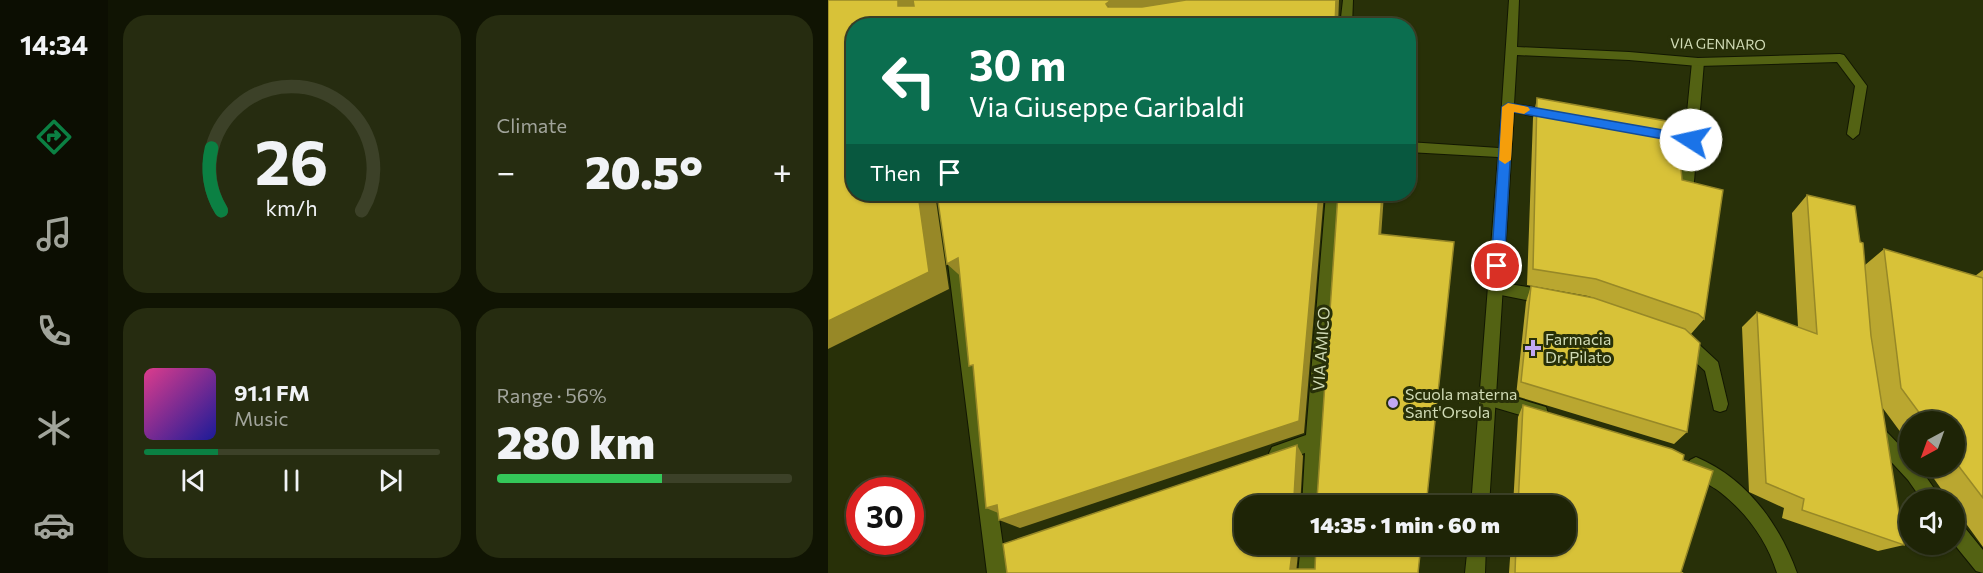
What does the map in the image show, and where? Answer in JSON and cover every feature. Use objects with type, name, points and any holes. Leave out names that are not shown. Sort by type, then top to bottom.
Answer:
[{"type":"street","points":[[1347,18],[1348,0]]},
{"type":"street","points":[[1481,495],[1514,0]]},
{"type":"street","name":"VIA GENNARO","points":[[1512,51],[1629,56],[1698,62],[1840,58],[1861,86],[1853,134]]},
{"type":"street","points":[[1686,193],[1698,62]]},
{"type":"street","points":[[1508,107],[1565,117]]},
{"type":"street","points":[[1645,132],[1691,140]]},
{"type":"street","points":[[1416,147],[1505,153]]},
{"type":"street","name":"VIA AMICO","points":[[1312,495],[1332,201]]},
{"type":"street","points":[[951,239],[997,573]]},
{"type":"street","points":[[1496,288],[1564,301]]},
{"type":"street","points":[[1668,333],[1678,337],[1712,367],[1720,404]]},
{"type":"street","points":[[1489,398],[1554,417]]},
{"type":"street","points":[[1869,416],[1871,427],[1925,489]]},
{"type":"street","points":[[1259,460],[1314,441]]},
{"type":"street","points":[[1684,460],[1715,475],[1764,522],[1787,573]]},
{"type":"street","points":[[994,549],[1016,542]]},
{"type":"street","points":[[1965,543],[1983,564]]},
{"type":"street","points":[[1308,573],[1309,555]]},
{"type":"street","points":[[1474,573],[1476,555]]},
{"type":"building","points":[[828,0],[898,0],[898,6],[914,6],[913,0],[1111,0],[1106,4],[1108,7],[1142,7],[1186,0],[1336,0],[1335,18],[846,18],[846,201],[919,201],[929,272],[828,321]]},
{"type":"building","points":[[1537,98],[1677,123],[1682,180],[1723,190],[1704,319],[1698,314],[1596,279],[1533,269]]},
{"type":"building","points":[[1807,195],[1855,206],[1860,242],[1863,243],[1871,336],[1899,513],[1899,543],[1802,510],[1804,499],[1766,483],[1757,312],[1817,334]]},
{"type":"building","points":[[938,201],[1318,201],[1299,421],[999,520],[997,505],[986,508],[973,365],[969,366],[958,258],[947,264]]},
{"type":"building","points":[[1338,201],[1381,201],[1379,234],[1454,242],[1427,495],[1317,495]]},
{"type":"building","points":[[1884,249],[1983,278],[1983,498],[1965,474],[1965,411],[1918,411],[1901,388]]},
{"type":"building","points":[[1531,286],[1594,298],[1685,329],[1700,343],[1687,432],[1521,382]]},
{"type":"building","points":[[1523,405],[1672,449],[1684,455],[1683,460],[1713,471],[1681,572],[1683,573],[1515,573],[1516,555],[1576,555],[1576,495],[1519,495]]},
{"type":"building","points":[[1297,445],[1294,495],[1234,495],[1234,555],[1292,555],[1290,569],[1315,569],[1316,555],[1420,555],[1418,573],[1007,573],[1003,544]]},
{"type":"slow traffic","points":[[1505,160],[1508,107],[1524,110]]},
{"type":"place","name":"Farmacia Dr. Pilato","points":[[1533,348]]},
{"type":"place","name":"Scuola materna Sant'Orsola","points":[[1393,403]]},
{"type":"route","points":[[1497,266],[1508,107],[1691,140]]}]
